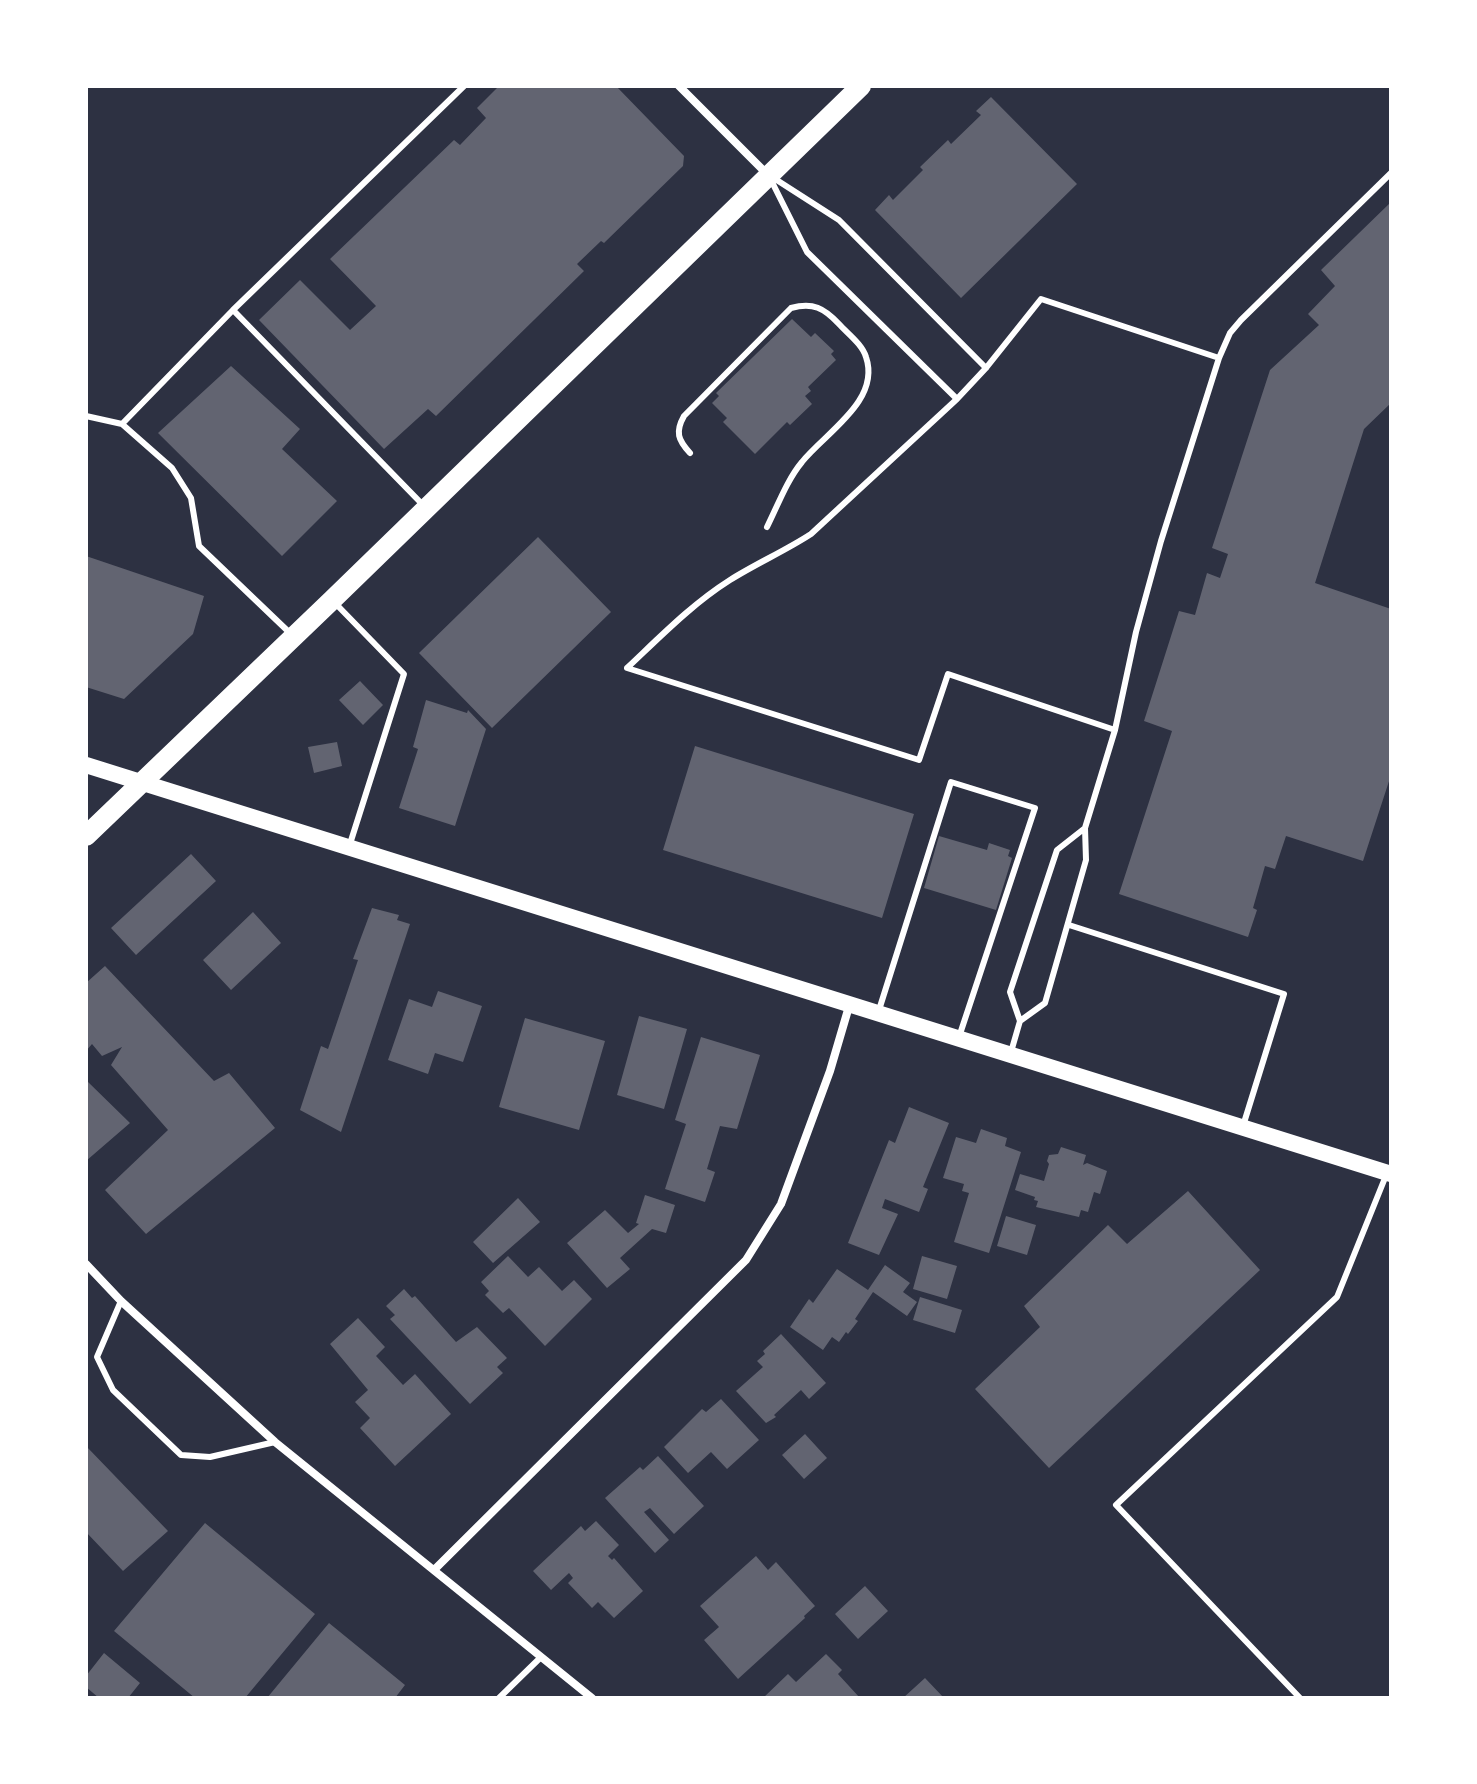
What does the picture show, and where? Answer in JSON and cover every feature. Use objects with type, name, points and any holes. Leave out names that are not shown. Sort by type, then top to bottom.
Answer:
[{"type":"main road","points":[[86,836],[860,86]]},
{"type":"main road","points":[[86,765],[1389,1174]]},
{"type":"street","points":[[679,86],[768,175]]},
{"type":"street","points":[[434,1570],[746,1260],[781,1204],[830,1071],[850,1003]]},
{"type":"street","points":[[86,1264],[121,1301],[275,1442],[592,1698]]},
{"type":"lane","points":[[122,424],[233,310],[464,86]]},
{"type":"lane","points":[[1020,1021],[1045,1003],[1069,925],[1086,860],[1085,828],[1115,730],[1136,632],[1161,541],[1219,358],[1230,333],[1241,320],[1391,173]]},
{"type":"lane","points":[[768,175],[839,220],[986,368]]},
{"type":"lane","points":[[768,175],[807,252],[957,399]]},
{"type":"lane","points":[[1115,730],[948,674],[919,760],[627,668],[682,616],[728,581],[811,534],[957,399],[1041,299],[1219,358]]},
{"type":"lane","points":[[690,453],[678,440],[684,416],[791,308],[811,304],[832,316],[861,348],[866,358],[868,367],[864,391],[853,409],[802,462],[767,527]]},
{"type":"lane","points":[[233,310],[426,508]]},
{"type":"lane","points":[[86,416],[122,424],[172,468],[191,498],[199,546],[294,637]]},
{"type":"lane","points":[[332,600],[404,674],[349,847]]},
{"type":"lane","points":[[879,1012],[951,782],[1035,808],[959,1037]]},
{"type":"lane","points":[[1010,1054],[1020,1021],[1010,992],[1052,864],[1057,850],[1085,828]]},
{"type":"lane","points":[[1069,925],[1284,994],[1242,1128]]},
{"type":"lane","points":[[1300,1698],[1116,1505],[1337,1297],[1389,1174]]},
{"type":"lane","points":[[121,1301],[97,1357],[113,1390],[181,1455],[210,1457],[275,1442]]},
{"type":"lane","points":[[499,1698],[540,1658]]},
{"type":"building","points":[[499,86],[616,86],[684,156],[683,166],[604,243],[601,241],[577,264],[584,271],[436,416],[428,409],[384,449],[259,320],[300,280],[350,330],[376,306],[330,259],[454,140],[460,145],[486,118],[477,108]]},
{"type":"building","points":[[991,97],[1077,184],[961,298],[875,210],[889,195],[893,200],[923,170],[920,167],[948,140],[951,144],[981,115],[976,111]]},
{"type":"building","points":[[1391,202],[1391,403],[1364,429],[1315,583],[1391,609],[1391,775],[1363,861],[1286,836],[1275,869],[1265,866],[1253,908],[1257,910],[1248,937],[1119,894],[1172,731],[1144,721],[1179,611],[1195,615],[1207,573],[1220,578],[1228,554],[1212,548],[1270,370],[1319,325],[1308,314],[1335,286],[1321,270]]},
{"type":"building","points":[[792,319],[811,337],[815,333],[834,351],[831,354],[836,360],[808,387],[811,391],[805,396],[812,404],[790,425],[787,422],[755,454],[723,422],[727,418],[712,403],[719,396],[716,393]]},
{"type":"building","points":[[231,366],[300,429],[282,449],[337,501],[282,556],[158,433]]},
{"type":"building","points":[[538,537],[611,612],[492,728],[419,653]]},
{"type":"building","points":[[86,556],[204,596],[193,634],[124,699],[86,687]]},
{"type":"building","points":[[360,681],[383,705],[363,725],[339,700]]},
{"type":"building","points":[[426,700],[467,713],[468,710],[486,729],[455,826],[399,808],[418,749],[413,747]]},
{"type":"building","points":[[337,742],[342,766],[314,773],[308,747]]},
{"type":"building","points":[[695,746],[914,814],[882,918],[663,850]]},
{"type":"building","points":[[939,836],[987,850],[989,843],[1010,850],[1008,856],[1012,858],[996,910],[924,888]]},
{"type":"building","points":[[191,854],[216,881],[136,955],[111,928]]},
{"type":"building","points":[[372,908],[399,915],[397,920],[410,924],[341,1132],[300,1110],[321,1046],[328,1049],[358,960],[353,959]]},
{"type":"building","points":[[253,912],[281,943],[231,990],[203,960]]},
{"type":"building","points":[[105,966],[214,1081],[229,1073],[275,1128],[146,1234],[105,1190],[168,1130],[111,1065],[122,1047],[102,1056],[92,1044],[86,1051],[86,983]]},
{"type":"building","points":[[438,991],[482,1006],[463,1062],[435,1053],[428,1074],[388,1060],[409,999],[432,1007]]},
{"type":"building","points":[[639,1016],[687,1029],[664,1109],[617,1095]]},
{"type":"building","points":[[525,1018],[605,1041],[579,1130],[499,1107]]},
{"type":"building","points":[[701,1037],[760,1055],[737,1129],[720,1126],[707,1169],[715,1172],[705,1202],[665,1189],[686,1124],[675,1120]]},
{"type":"building","points":[[86,1080],[130,1123],[86,1161]]},
{"type":"building","points":[[909,1107],[949,1123],[923,1187],[928,1189],[919,1212],[885,1199],[882,1208],[898,1214],[879,1255],[848,1243],[889,1140],[895,1143]]},
{"type":"building","points":[[981,1129],[1007,1138],[1005,1146],[1021,1152],[989,1253],[954,1242],[969,1193],[962,1191],[964,1184],[943,1178],[956,1137],[976,1143]]},
{"type":"building","points":[[1061,1147],[1086,1155],[1083,1165],[1087,1163],[1107,1171],[1100,1194],[1094,1192],[1088,1212],[1081,1210],[1079,1217],[1036,1207],[1038,1201],[1034,1200],[1035,1197],[1015,1190],[1020,1174],[1044,1181],[1049,1155],[1058,1154]]},
{"type":"building","points":[[1188,1191],[1260,1270],[1049,1468],[975,1389],[1040,1327],[1024,1306],[1108,1225],[1127,1244]]},
{"type":"building","points":[[645,1195],[675,1205],[666,1233],[652,1229],[620,1258],[630,1269],[607,1288],[567,1243],[605,1210],[628,1233],[639,1224],[636,1223]]},
{"type":"building","points":[[518,1198],[540,1222],[493,1263],[473,1242]]},
{"type":"building","points":[[1006,1216],[1036,1225],[1027,1255],[997,1246]]},
{"type":"building","points":[[508,1256],[528,1277],[539,1267],[562,1291],[574,1280],[592,1299],[545,1346],[509,1308],[503,1313],[485,1295],[489,1291],[481,1282]]},
{"type":"building","points":[[922,1256],[957,1266],[947,1299],[913,1289]]},
{"type":"building","points":[[885,1265],[910,1283],[903,1292],[917,1302],[907,1316],[873,1292],[848,1334],[846,1332],[839,1342],[832,1337],[823,1350],[790,1327],[809,1299],[813,1303],[837,1269],[868,1290]]},
{"type":"building","points":[[404,1289],[412,1298],[415,1296],[456,1342],[477,1327],[507,1358],[497,1367],[503,1373],[470,1404],[390,1319],[395,1315],[386,1306]]},
{"type":"building","points":[[920,1297],[962,1310],[955,1333],[913,1320]]},
{"type":"building","points":[[358,1318],[385,1347],[376,1356],[403,1385],[415,1374],[451,1414],[395,1466],[360,1428],[370,1418],[355,1402],[368,1390],[330,1344]]},
{"type":"building","points":[[781,1334],[826,1383],[809,1399],[801,1390],[774,1415],[776,1417],[766,1423],[736,1391],[763,1367],[757,1361]]},
{"type":"building","points":[[721,1399],[759,1440],[727,1469],[711,1452],[688,1473],[664,1447],[702,1409],[706,1412]]},
{"type":"building","points":[[805,1434],[827,1458],[804,1479],[782,1455]]},
{"type":"building","points":[[86,1446],[168,1531],[123,1571],[86,1532]]},
{"type":"building","points":[[658,1456],[704,1506],[674,1534],[650,1508],[644,1512],[669,1540],[655,1553],[605,1498],[640,1467],[643,1470]]},
{"type":"building","points":[[596,1521],[619,1545],[608,1556],[612,1560],[614,1558],[643,1591],[614,1618],[598,1602],[592,1608],[568,1583],[573,1578],[569,1573],[551,1590],[533,1571],[581,1526],[585,1531]]},
{"type":"building","points":[[205,1523],[315,1614],[245,1698],[195,1698],[114,1631]]},
{"type":"building","points":[[756,1556],[768,1570],[776,1562],[815,1606],[738,1679],[704,1640],[719,1627],[700,1606]]},
{"type":"building","points":[[865,1586],[888,1611],[858,1639],[835,1614]]},
{"type":"building","points":[[329,1623],[405,1685],[395,1698],[267,1698]]},
{"type":"building","points":[[104,1653],[140,1683],[128,1698],[99,1698],[86,1687],[86,1676]]},
{"type":"building","points":[[826,1654],[842,1670],[838,1674],[860,1698],[763,1698],[788,1674],[796,1682]]},
{"type":"building","points":[[925,1678],[944,1698],[903,1698]]}]
